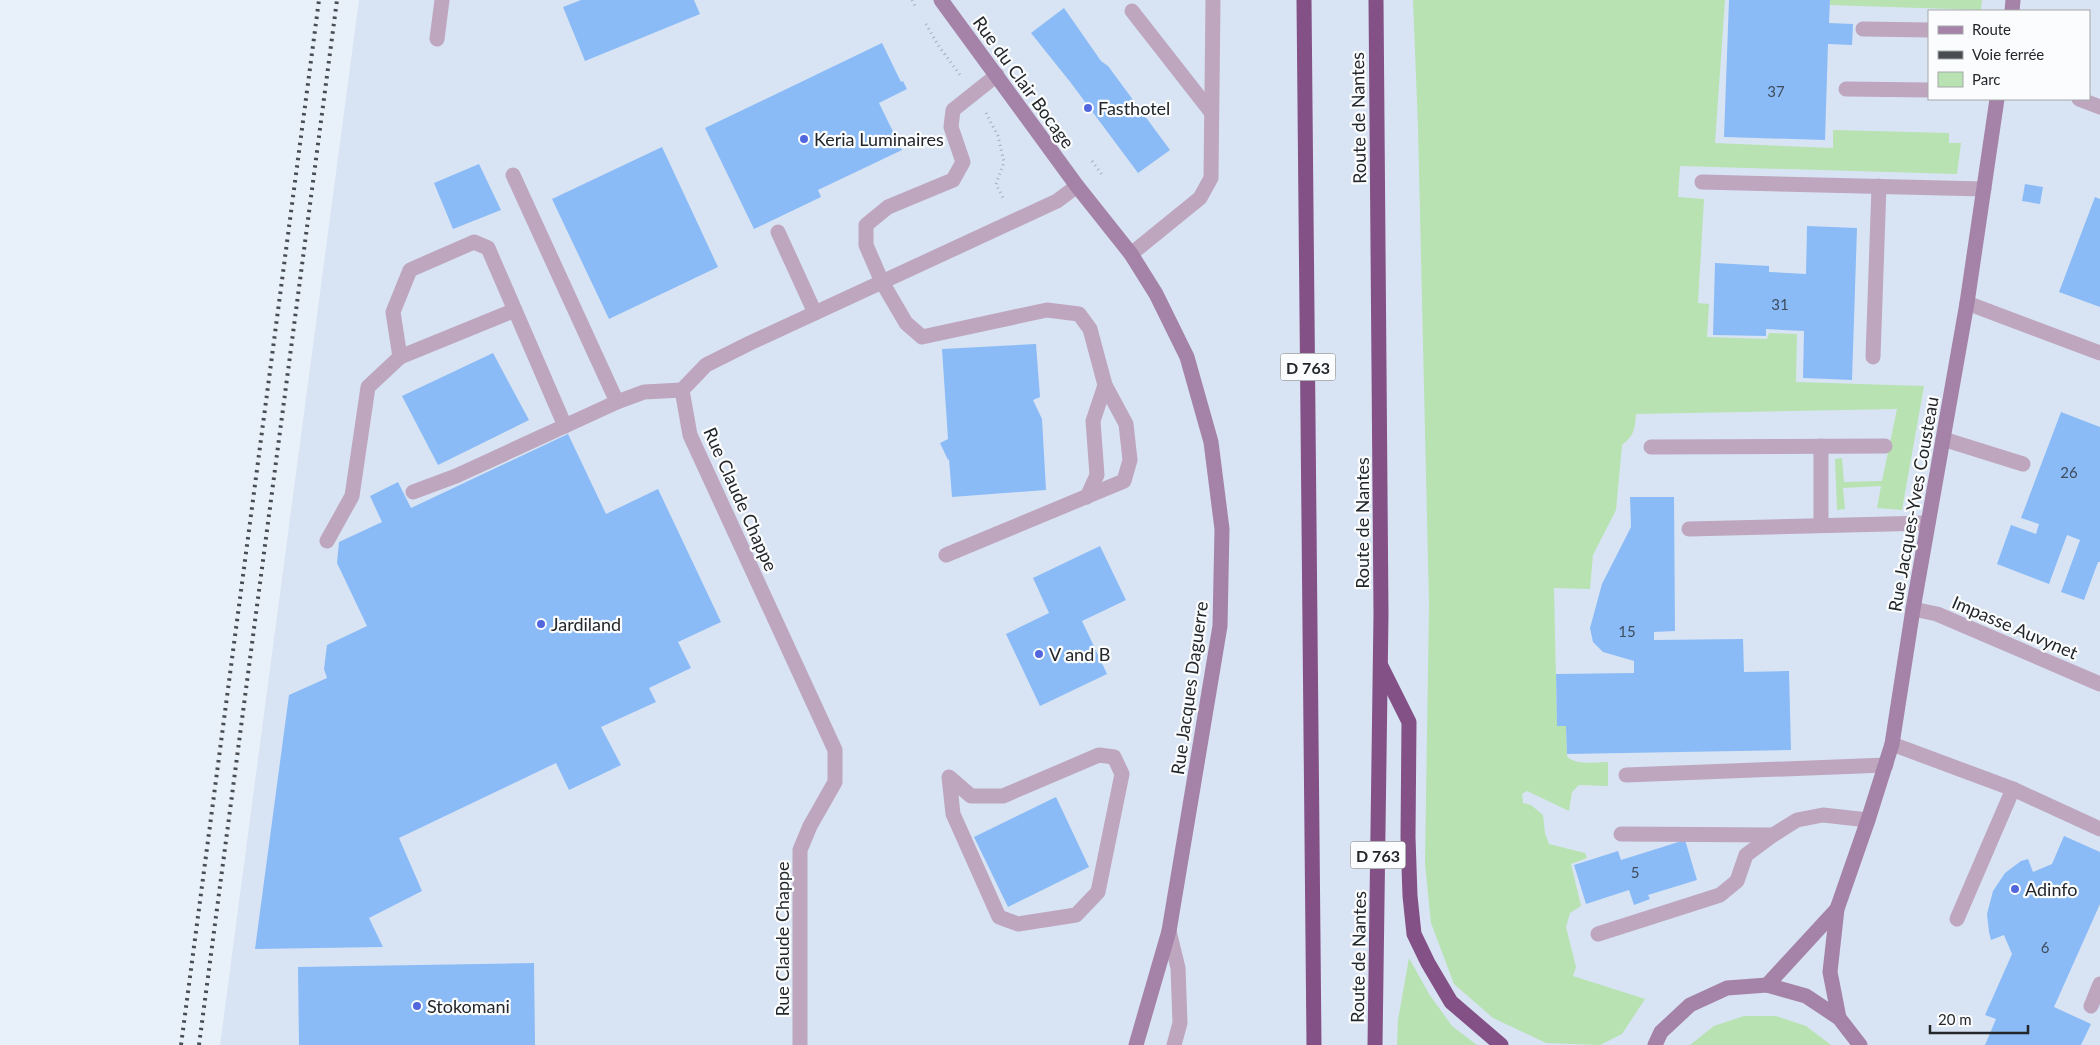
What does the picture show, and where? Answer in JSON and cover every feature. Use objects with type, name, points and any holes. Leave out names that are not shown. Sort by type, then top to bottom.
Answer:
[{"type":"highway","name":"D 763","points":[[1304,0],[1314,1045]]},
{"type":"highway","name":"Route de Nantes","points":[[1375,1045],[1381,604],[1376,0]]},
{"type":"highway","points":[[1380,665],[1410,722],[1408,837],[1414,934],[1428,963],[1451,1002],[1501,1045]]},
{"type":"street","points":[[437,39],[442,0]]},
{"type":"street","name":"Rue du Clair Bocage","points":[[941,0],[1077,186]]},
{"type":"street","points":[[1131,254],[1200,198],[1211,178],[1213,0]]},
{"type":"street","points":[[1132,11],[1211,112]]},
{"type":"street","points":[[1863,30],[1928,30]]},
{"type":"street","points":[[946,555],[1124,481],[1130,460],[1126,424],[1105,385],[1090,329],[1079,314],[1047,310],[922,337],[906,323],[882,282],[866,245],[866,225],[888,207],[953,180],[962,162],[951,127],[953,110],[997,75]]},
{"type":"street","points":[[1846,89],[1928,90]]},
{"type":"street","name":"Rue Jacques-Yves Cousteau","points":[[1839,1018],[1830,972],[1837,909],[1892,744],[1913,608],[1967,303],[1998,100]]},
{"type":"street","points":[[2082,100],[2100,107]]},
{"type":"street","points":[[513,175],[617,402]]},
{"type":"street","points":[[1702,182],[1984,189]]},
{"type":"street","points":[[413,492],[456,476],[617,402],[644,392],[682,390],[706,365],[1057,201],[1077,186]]},
{"type":"street","name":"Rue Jacques Daguerre","points":[[1077,186],[1131,254],[1156,294],[1187,357],[1211,442],[1222,529],[1220,626],[1169,931],[1136,1045]]},
{"type":"street","points":[[1873,357],[1879,186]]},
{"type":"street","points":[[778,232],[815,313]]},
{"type":"street","points":[[400,357],[393,312],[410,270],[474,242],[488,248],[565,426]]},
{"type":"street","points":[[1967,303],[2100,353]]},
{"type":"street","points":[[327,541],[352,496],[368,388],[400,357],[515,310]]},
{"type":"street","points":[[1087,498],[1097,475],[1093,421],[1105,385]]},
{"type":"street","name":"Rue Claude Chappe","points":[[682,390],[690,435],[834,750],[835,782],[810,826],[800,850],[800,1045]]},
{"type":"street","points":[[1943,439],[2023,464]]},
{"type":"street","points":[[1821,446],[1821,526]]},
{"type":"street","points":[[1651,447],[1885,446]]},
{"type":"street","points":[[1690,529],[1928,523]]},
{"type":"street","name":"Impasse Auvynet","points":[[1913,608],[1937,614],[2100,684]]},
{"type":"street","points":[[1892,744],[2013,789],[2100,829]]},
{"type":"street","points":[[1099,755],[1114,757],[1122,774],[1098,892],[1076,915],[1018,924],[999,917],[953,814],[949,777],[971,796],[1003,796],[1099,755]]},
{"type":"street","points":[[1626,775],[1886,765]]},
{"type":"street","points":[[1956,919],[2013,789]]},
{"type":"street","points":[[1598,934],[1720,895],[1737,881],[1746,856],[1773,835],[1797,820],[1823,815],[1868,820]]},
{"type":"street","points":[[1620,834],[1773,835]]},
{"type":"street","name":"Rue Jacques-Yves Cousteau","points":[[1767,985],[1837,909]]},
{"type":"street","points":[[1169,931],[1178,968],[1180,1023],[1174,1045]]},
{"type":"street","points":[[2091,1006],[2100,984]]},
{"type":"street","points":[[1655,1045],[1661,1032],[1690,1005],[1727,988],[1767,985],[1806,996],[1839,1018],[1860,1045]]},
{"type":"shaded area","points":[[359,0],[2100,0],[2100,1045],[220,1045]]},
{"type":"green space","points":[[1413,0],[1725,0],[1715,143],[1833,148],[1833,130],[1949,133],[1949,143],[1961,143],[1957,174],[1680,166],[1678,197],[1704,199],[1698,303],[1709,304],[1707,337],[1767,339],[1769,333],[1797,334],[1796,382],[1924,386],[1902,510],[1877,508],[1881,486],[1843,488],[1845,509],[1837,510],[1835,459],[1842,458],[1844,482],[1882,481],[1897,409],[1636,414],[1633,432],[1622,445],[1616,510],[1593,555],[1590,589],[1554,588],[1557,725],[1566,726],[1567,756],[1571,759],[1586,763],[1608,762],[1608,786],[1579,785],[1572,792],[1569,811],[1527,791],[1522,794],[1523,803],[1531,805],[1543,815],[1545,833],[1549,844],[1585,853],[1587,858],[1571,864],[1581,906],[1570,913],[1566,927],[1576,967],[1573,976],[1645,999],[1622,1034],[1600,1045],[1546,1043],[1493,1018],[1454,984],[1431,923],[1425,864],[1429,605],[1418,127]]},
{"type":"green space","points":[[1830,0],[1982,0],[1981,10],[1830,5]]},
{"type":"green space","points":[[1409,958],[1429,994],[1452,1026],[1477,1045],[1397,1045],[1398,1020]]},
{"type":"green space","points":[[1744,1016],[1776,1016],[1806,1026],[1831,1045],[1690,1045],[1714,1026]]},
{"type":"building","points":[[581,0],[694,0],[700,14],[585,61],[563,7]]},
{"type":"building","points":[[1729,0],[1830,0],[1829,23],[1853,24],[1852,45],[1828,44],[1825,140],[1724,137]]},
{"type":"building","points":[[1064,8],[1101,61],[1108,66],[1170,150],[1138,173],[1031,33]]},
{"type":"building","name":"Keria Luminaires","points":[[882,43],[901,82],[903,81],[907,89],[879,103],[902,150],[818,190],[821,197],[754,229],[705,128]]},
{"type":"building","points":[[662,147],[718,267],[609,319],[552,199]]},
{"type":"building","points":[[479,164],[501,210],[453,229],[434,183]]},
{"type":"building","points":[[2025,184],[2043,187],[2040,204],[2022,201]]},
{"type":"building","points":[[2095,197],[2100,199],[2100,307],[2059,292]]},
{"type":"building","points":[[1807,226],[1857,228],[1852,380],[1803,378],[1804,331],[1766,329],[1766,336],[1713,335],[1715,263],[1769,266],[1769,272],[1806,274]]},
{"type":"building","points":[[1036,344],[1040,397],[1033,400],[1042,419],[1046,490],[952,497],[949,459],[940,443],[948,439],[942,349]]},
{"type":"building","points":[[493,353],[529,420],[438,465],[402,396]]},
{"type":"building","points":[[2061,412],[2100,427],[2100,562],[2098,562],[2084,600],[2061,592],[2080,540],[2067,535],[2049,584],[1997,564],[2011,525],[2036,534],[2039,524],[2021,518]]},
{"type":"building","name":"Jardiland","points":[[568,434],[606,514],[658,489],[721,622],[678,642],[691,668],[649,688],[656,702],[601,727],[621,765],[569,790],[556,763],[399,838],[422,891],[369,918],[383,947],[255,949],[289,695],[327,678],[324,669],[327,645],[367,626],[337,563],[339,542],[382,522],[370,496],[398,482],[411,508]]},
{"type":"building","points":[[1630,497],[1674,497],[1675,631],[1654,632],[1654,640],[1743,639],[1744,672],[1789,671],[1791,750],[1567,754],[1566,726],[1557,726],[1556,674],[1634,673],[1634,661],[1603,652],[1593,642],[1590,628],[1602,584],[1631,527]]},
{"type":"building","points":[[1100,546],[1126,600],[1082,621],[1107,674],[1040,706],[1006,634],[1049,613],[1033,578]]},
{"type":"building","points":[[1056,797],[1089,867],[1008,907],[974,837]]},
{"type":"building","points":[[2064,836],[2100,852],[2100,904],[2054,1007],[2091,1024],[2081,1045],[1985,1045],[1996,1019],[1985,1015],[2012,954],[2004,935],[1991,940],[1987,914],[1993,891],[2005,873],[2021,861],[2028,859],[2033,872],[2052,864]]},
{"type":"building","points":[[1685,840],[1697,880],[1648,895],[1650,899],[1634,905],[1629,890],[1586,904],[1574,865],[1618,851],[1621,860]]},
{"type":"building","name":"Stokomani","points":[[534,963],[535,1045],[299,1045],[298,967]]},
{"type":"railway","points":[[181,1045],[319,0]]},
{"type":"railway","points":[[199,1045],[337,0]]},
{"type":"place","name":"Fasthotel","points":[[1088,108]]},
{"type":"place","name":"Keria Luminaires","points":[[804,139]]},
{"type":"place","name":"Jardiland","points":[[541,624]]},
{"type":"place","name":"V and B","points":[[1039,654]]},
{"type":"place","name":"Adinfo","points":[[2015,889]]},
{"type":"place","name":"Stokomani","points":[[417,1006]]}]
